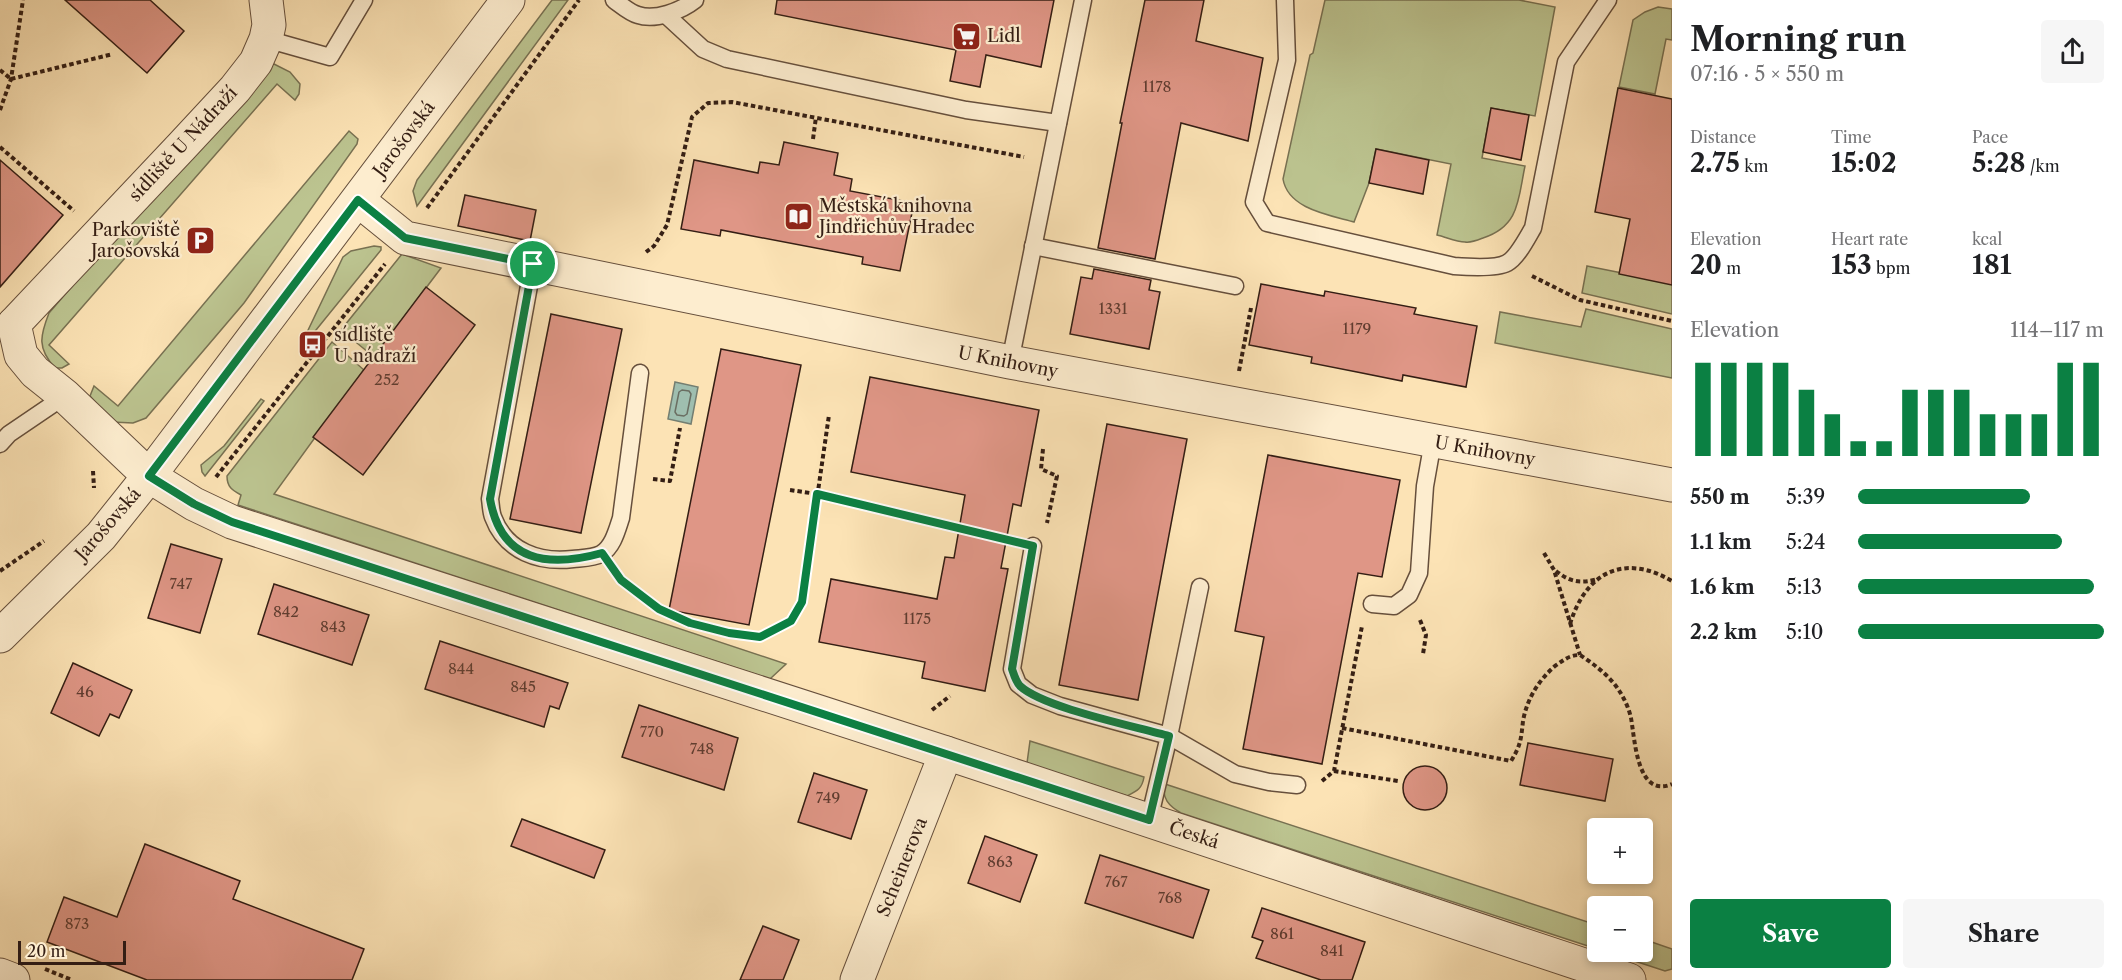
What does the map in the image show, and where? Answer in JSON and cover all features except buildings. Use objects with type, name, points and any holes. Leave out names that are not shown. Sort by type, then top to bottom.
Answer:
[{"type":"street","name":"sídliště U Nádraží","points":[[149,476],[65,396],[35,372],[21,355],[7,321],[235,89],[256,62],[266,39],[268,26],[266,0]]},
{"type":"street","name":"Jarošovská","points":[[0,636],[101,536],[149,476],[508,0]]},
{"type":"street","name":"U Knihovny","points":[[358,200],[405,238],[1010,362],[1433,441],[1663,477]]},
{"type":"street","name":"Česká","points":[[149,476],[194,504],[232,522],[946,753],[1629,980]]},
{"type":"street","name":"Scheinerova","points":[[857,980],[946,753]]},
{"type":"street","points":[[0,975],[13,980]]},
{"type":"lane","points":[[266,39],[330,57],[364,0]]},
{"type":"lane","points":[[614,0],[638,16],[666,15],[685,8],[695,0]]},
{"type":"lane","points":[[1010,362],[1083,0]]},
{"type":"lane","points":[[1285,0],[1287,60],[1254,202],[1267,223],[1454,266],[1481,268],[1507,263],[1524,245],[1533,228],[1566,62],[1608,0]]},
{"type":"lane","points":[[666,15],[704,50],[727,59],[966,110],[1058,123]]},
{"type":"lane","points":[[1033,246],[1235,286]]},
{"type":"lane","points":[[533,264],[490,499],[493,518],[506,538],[521,551],[543,560],[585,558],[602,553],[613,540],[621,518],[640,373]]},
{"type":"lane","points":[[0,444],[9,434],[65,396]]},
{"type":"lane","points":[[1372,604],[1394,606],[1408,595],[1419,573],[1425,486],[1433,441]]},
{"type":"lane","points":[[1033,546],[1012,669],[1018,684],[1032,695],[1060,706],[1169,736],[1235,774],[1269,782],[1297,785]]},
{"type":"lane","points":[[1149,820],[1200,587]]},
{"type":"path","points":[[0,110],[11,79],[23,0]]},
{"type":"path","points":[[428,207],[579,0]]},
{"type":"path","points":[[11,79],[113,54]]},
{"type":"path","points":[[0,70],[11,79]]},
{"type":"path","points":[[639,259],[654,246],[667,225],[692,117],[708,104],[732,102],[1049,161]]},
{"type":"path","points":[[813,139],[816,117]]},
{"type":"path","points":[[0,147],[82,218]]},
{"type":"path","points":[[194,504],[248,439],[405,238]]},
{"type":"path","points":[[1507,263],[1580,300],[1672,321]]},
{"type":"path","points":[[1235,286],[1255,286],[1239,373]]},
{"type":"path","points":[[602,553],[621,580],[659,609],[690,623],[729,633],[760,637],[791,621],[802,602],[829,415]]},
{"type":"path","points":[[626,476],[670,481],[680,428]]},
{"type":"path","points":[[790,490],[817,494],[1033,546],[1045,535],[1057,476],[1041,469],[1043,449]]},
{"type":"path","points":[[87,462],[93,470],[93,496]]},
{"type":"path","points":[[1544,552],[1554,570],[1580,655],[1600,671],[1620,692],[1630,716],[1643,774],[1658,788],[1672,784]]},
{"type":"path","points":[[1554,570],[1576,583],[1599,579],[1623,567],[1652,570],[1672,580]]},
{"type":"path","points":[[1570,624],[1579,599],[1599,579]]},
{"type":"path","points":[[1358,651],[1334,771],[1398,781]]},
{"type":"path","points":[[1342,728],[1511,761],[1523,738],[1527,707],[1535,688],[1547,673],[1563,660],[1570,655],[1580,655]]},
{"type":"path","points":[[932,711],[950,696]]},
{"type":"green space","points":[[552,0],[568,0],[417,206],[413,191],[417,180]]},
{"type":"green space","points":[[1325,0],[1519,0],[1555,7],[1535,116],[1491,108],[1482,158],[1525,166],[1518,200],[1511,219],[1495,233],[1470,242],[1437,235],[1451,164],[1376,149],[1369,183],[1354,222],[1311,209],[1301,204],[1286,189],[1283,179],[1310,55],[1313,53]]},
{"type":"green space","points":[[1658,7],[1672,9],[1672,40],[1666,39],[1655,94],[1619,87],[1633,20]]},
{"type":"green space","points":[[272,63],[290,72],[300,84],[299,94],[295,100],[277,84],[49,345],[69,364],[62,368],[55,368],[45,354],[42,342],[49,313],[255,74]]},
{"type":"green space","points":[[349,131],[358,139],[357,144],[244,303],[146,418],[133,423],[112,422],[90,396],[94,386],[118,406]]},
{"type":"green space","points":[[374,246],[381,247],[381,250],[303,346],[301,345],[343,257],[351,251]]},
{"type":"green space","points":[[402,254],[441,268],[374,357],[341,330]]},
{"type":"green space","points":[[1587,266],[1672,283],[1672,314],[1582,293]]},
{"type":"green space","points":[[1586,309],[1672,329],[1672,378],[1495,343],[1500,312],[1581,327]]},
{"type":"green space","points":[[332,342],[364,370],[274,494],[786,664],[770,679],[238,505],[241,495],[231,488],[227,476]]},
{"type":"green space","points":[[261,399],[264,401],[205,476],[201,465],[224,446]]},
{"type":"green space","points":[[1030,741],[1144,777],[1142,784],[1127,796],[1027,763]]},
{"type":"green space","points":[[1165,784],[1587,922],[1587,946],[1181,813],[1167,801]]},
{"type":"green space","points":[[1653,942],[1672,949],[1672,969],[1665,971],[1638,962],[1653,962]]},
{"type":"water","points":[[675,382],[698,387],[691,424],[668,419]]},
{"type":"place","name":"Lidl","points":[[966,36]]},
{"type":"place","name":"Městská knihovna Jindřichův Hradec","points":[[798,216]]},
{"type":"place","name":"Parkoviště Jarošovská","points":[[201,240]]},
{"type":"place","name":"sídliště U nádraží","points":[[313,345]]},
{"type":"route","points":[[358,200],[405,238],[533,264],[490,499],[493,518],[506,538],[521,551],[543,560],[585,558],[602,553],[621,580],[659,609],[690,623],[729,633],[760,637],[791,621],[802,602],[817,494],[1033,546],[1012,669],[1018,684],[1032,695],[1060,706],[1169,736],[1149,820],[232,522],[194,504],[149,476],[358,200]]}]
